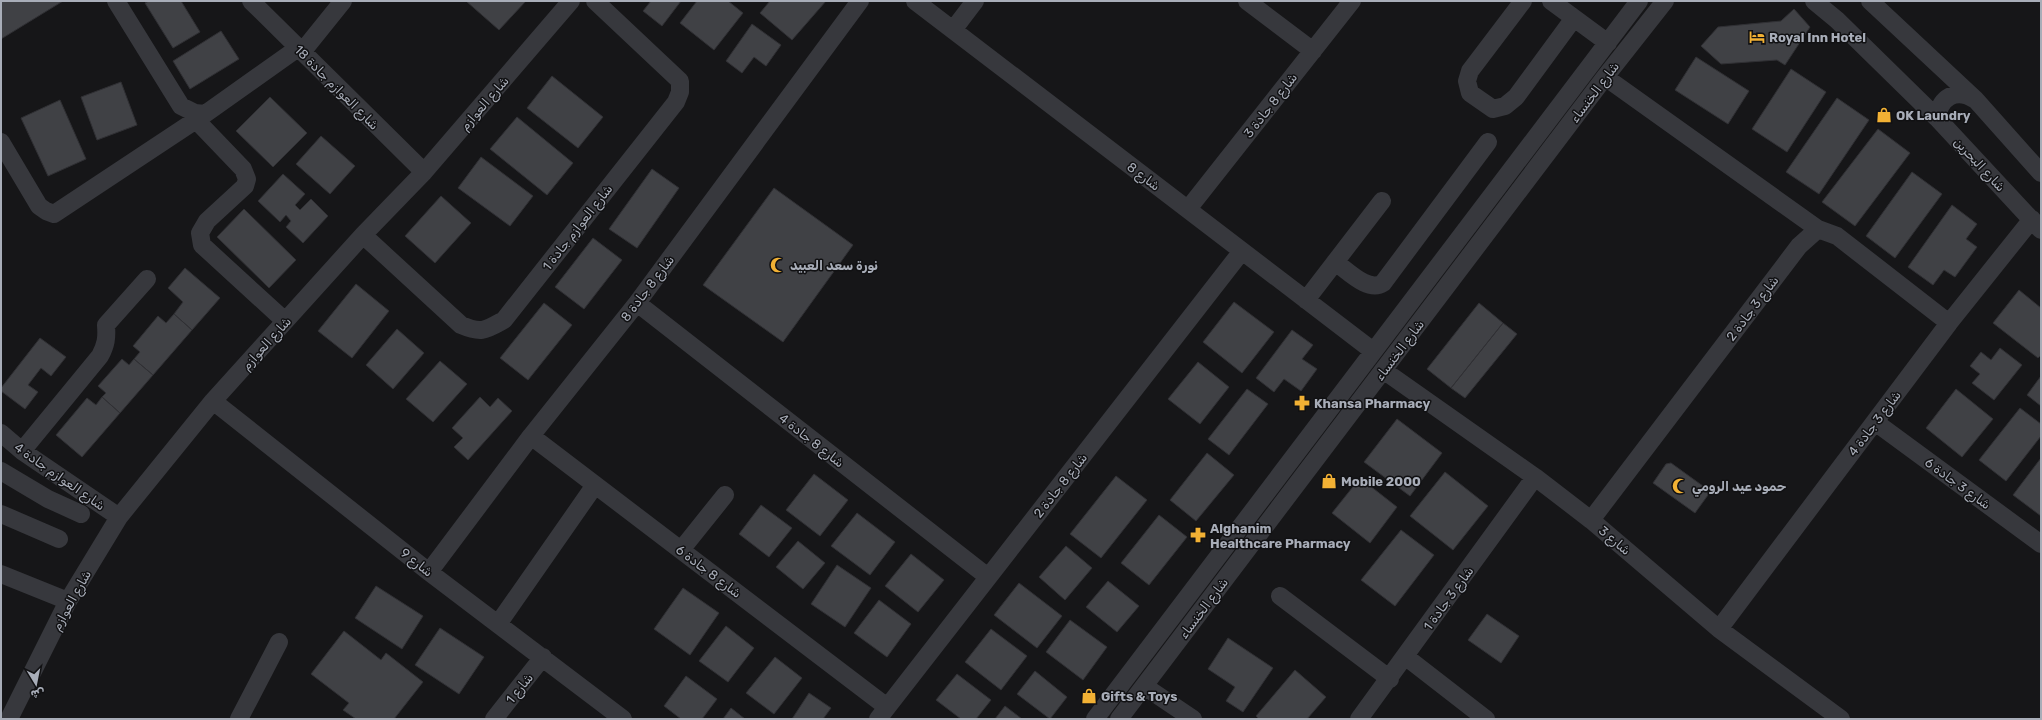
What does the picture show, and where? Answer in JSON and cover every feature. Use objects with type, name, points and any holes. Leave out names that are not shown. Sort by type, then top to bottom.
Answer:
[{"type":"street","name":"شارع العوازم جادة 18","points":[[251,1],[424,172]]},
{"type":"street","points":[[1,142],[40,206],[46,211],[54,214],[300,50],[343,1]]},
{"type":"street","name":"شارع العوازم","points":[[9,719],[68,601],[119,517],[213,401],[363,235],[424,172],[571,1]]},
{"type":"street","name":"شارع العوازم جادة 1","points":[[363,235],[462,325],[476,331],[486,330],[504,320],[676,102],[680,92],[680,81],[595,1]]},
{"type":"street","name":"شارع 8 جادة 8","points":[[429,572],[531,436],[636,303],[860,1]]},
{"type":"street","name":"شارع 8","points":[[915,1],[1373,351]]},
{"type":"street","points":[[953,30],[975,1]]},
{"type":"street","points":[[1247,1],[1312,51]]},
{"type":"street","name":"شارع 8 جادة 3","points":[[1188,209],[1352,1]]},
{"type":"street","points":[[1523,1],[1470,71],[1467,81],[1470,93],[1493,109],[1505,106],[1516,97],[1574,18]]},
{"type":"street","points":[[1551,1],[1608,43]]},
{"type":"street","name":"شارع الخنساء","points":[[1095,719],[1639,1]]},
{"type":"street","name":"شارع الخنساء","points":[[1119,719],[1605,77],[1665,1]]},
{"type":"street","name":"شارع البحرين","points":[[1814,1],[1837,20],[1937,118],[2036,224]]},
{"type":"street","points":[[1870,1],[1975,100],[2041,174]]},
{"type":"street","points":[[119,6],[181,106],[201,117],[244,169],[247,179],[245,186],[207,221],[200,233],[202,245],[285,322]]},
{"type":"street","points":[[1605,77],[1818,229],[1837,236],[1949,323]]},
{"type":"street","points":[[1937,118],[1938,109],[1943,101],[1950,96],[1959,94],[1968,95],[1975,100]]},
{"type":"street","points":[[1335,262],[1369,286],[1379,286],[1383,283],[1488,142]]},
{"type":"street","points":[[1306,300],[1382,202]]},
{"type":"street","name":"شارع 3 جادة 4","points":[[1719,629],[1949,323],[2036,224]]},
{"type":"street","name":"شارع 3 جادة 2","points":[[1591,520],[1799,246],[1818,229]]},
{"type":"street","name":"شارع 8 جادة 2","points":[[882,713],[1242,251]]},
{"type":"street","points":[[22,451],[100,356],[105,347],[107,336],[106,325],[147,279]]},
{"type":"street","name":"شارع 8 جادة 4","points":[[636,303],[988,577]]},
{"type":"street","name":"شارع 3","points":[[1383,370],[1535,477],[1591,520],[1719,629],[1841,719]]},
{"type":"street","name":"شارع 9","points":[[213,401],[429,572],[623,719]]},
{"type":"street","name":"شارع 3 جادة 6","points":[[1875,422],[2041,544]]},
{"type":"street","name":"شارع العوازم جادة 4","points":[[1,434],[22,451],[119,517]]},
{"type":"street","name":"شارع 8 جادة 6","points":[[531,436],[681,550],[882,713]]},
{"type":"street","points":[[1,471],[48,499],[82,514]]},
{"type":"street","name":"شارع 3 جادة 1","points":[[1359,719],[1406,657],[1535,477]]},
{"type":"street","points":[[498,624],[595,485]]},
{"type":"street","points":[[681,550],[725,495]]},
{"type":"street","points":[[1,514],[60,539]]},
{"type":"street","points":[[1,574],[68,601]]},
{"type":"street","points":[[1280,596],[1390,679]]},
{"type":"street","points":[[239,719],[279,642]]},
{"type":"street","name":"شارع 1","points":[[494,719],[543,657]]},
{"type":"street","points":[[1406,657],[1486,719]]},
{"type":"street","points":[[1144,686],[1193,719]]},
{"type":"building","points":[[1,1],[63,1],[1,39]]},
{"type":"building","points":[[149,1],[181,1],[200,32],[173,48],[145,3]]},
{"type":"building","points":[[466,1],[526,1],[499,30]]},
{"type":"building","points":[[651,1],[681,1],[662,26],[643,11]]},
{"type":"building","points":[[697,1],[728,1],[743,13],[714,50],[680,23]]},
{"type":"building","points":[[770,1],[826,1],[792,40],[760,13]]},
{"type":"building","name":"Royal Inn Hotel","points":[[1794,9],[1810,27],[1785,65],[1777,60],[1721,64],[1701,46],[1718,27],[1781,21]]},
{"type":"building","points":[[752,24],[781,45],[766,66],[754,57],[742,73],[726,61]]},
{"type":"building","points":[[221,31],[239,59],[190,89],[173,61]]},
{"type":"building","points":[[1696,57],[1749,91],[1728,124],[1675,90]]},
{"type":"building","points":[[1791,69],[1826,92],[1787,152],[1752,129]]},
{"type":"building","points":[[552,76],[603,117],[578,148],[527,108]]},
{"type":"building","points":[[121,82],[137,125],[97,140],[81,97]]},
{"type":"building","points":[[270,97],[307,133],[273,167],[236,131]]},
{"type":"building","points":[[1837,98],[1869,120],[1819,194],[1786,172]]},
{"type":"building","points":[[60,100],[86,159],[48,176],[21,118]]},
{"type":"building","points":[[517,117],[573,163],[547,195],[490,149]]},
{"type":"building","points":[[1878,129],[1910,153],[1855,226],[1822,202]]},
{"type":"building","points":[[321,136],[355,166],[330,194],[296,164]]},
{"type":"building","points":[[481,157],[533,196],[510,226],[458,188]]},
{"type":"building","points":[[652,169],[679,188],[637,248],[609,229]]},
{"type":"building","points":[[1912,172],[1942,194],[1895,258],[1866,236]]},
{"type":"building","points":[[283,174],[305,194],[295,205],[300,210],[311,199],[328,216],[303,243],[286,227],[291,221],[286,215],[280,222],[258,201]]},
{"type":"building","name":"نورة سعد العبيد","points":[[774,188],[853,245],[783,342],[703,285]]},
{"type":"building","points":[[441,196],[471,223],[435,263],[405,236]]},
{"type":"building","points":[[1952,205],[1977,224],[1966,239],[1977,247],[1955,277],[1944,270],[1933,285],[1908,267]]},
{"type":"building","points":[[244,209],[296,260],[269,288],[217,237]]},
{"type":"building","points":[[593,238],[622,260],[584,309],[555,287]]},
{"type":"building","points":[[185,268],[220,298],[192,330],[174,314],[183,302],[168,288]]},
{"type":"building","points":[[356,284],[389,311],[352,358],[318,331]]},
{"type":"building","points":[[2019,290],[2041,308],[2041,355],[2038,358],[1993,323]]},
{"type":"building","points":[[1234,302],[1274,332],[1242,373],[1203,342]]},
{"type":"building","points":[[544,303],[572,325],[528,380],[500,358]]},
{"type":"building","points":[[1479,303],[1503,323],[1451,388],[1427,369]]},
{"type":"building","points":[[174,314],[192,330],[153,375],[134,359],[140,352],[133,346],[158,316],[166,323]]},
{"type":"building","points":[[1503,323],[1517,334],[1465,398],[1451,388]]},
{"type":"building","points":[[397,329],[424,353],[393,389],[366,365]]},
{"type":"building","points":[[1292,330],[1313,345],[1302,359],[1317,369],[1301,391],[1284,379],[1274,392],[1256,378]]},
{"type":"building","points":[[40,338],[66,357],[51,376],[41,368],[28,385],[38,392],[25,409],[1,391],[1,388]]},
{"type":"building","points":[[2000,348],[2022,365],[1994,400],[1972,383],[1980,374],[1970,366],[1981,352],[1991,360]]},
{"type":"building","points":[[122,359],[129,365],[134,359],[153,375],[120,413],[102,397],[106,393],[98,386]]},
{"type":"building","points":[[440,361],[467,384],[433,422],[406,399]]},
{"type":"building","points":[[1198,362],[1229,387],[1200,424],[1168,399]]},
{"type":"building","points":[[2041,376],[2041,406],[2027,395]]},
{"type":"building","points":[[1247,389],[1268,404],[1229,455],[1208,439]]},
{"type":"building","points":[[1956,389],[1993,419],[1962,457],[1926,428]]},
{"type":"building","points":[[102,397],[120,413],[82,457],[56,435],[87,398],[96,405]]},
{"type":"building","points":[[480,397],[490,407],[498,398],[512,411],[468,460],[454,447],[463,438],[452,428]]},
{"type":"building","points":[[2020,408],[2041,424],[2041,436],[2006,481],[1979,460]]},
{"type":"building","points":[[1397,419],[1442,453],[1410,496],[1364,462]]},
{"type":"building","points":[[1207,453],[1234,475],[1196,521],[1170,500]]},
{"type":"building","points":[[2041,458],[2041,516],[2013,495]]},
{"type":"building","name":"حمود عيد الرومي","points":[[1671,463],[1707,489],[1708,495],[1695,513],[1653,483],[1666,464]]},
{"type":"building","points":[[1445,472],[1488,506],[1453,550],[1410,516]]},
{"type":"building","points":[[814,474],[848,500],[820,536],[786,510]]},
{"type":"building","points":[[1116,476],[1147,500],[1101,558],[1070,534]]},
{"type":"building","points":[[1360,478],[1397,507],[1370,543],[1332,513]]},
{"type":"building","points":[[761,505],[792,528],[769,557],[739,534]]},
{"type":"building","points":[[857,513],[895,542],[870,575],[831,546]]},
{"type":"building","points":[[1159,515],[1187,537],[1149,585],[1121,563]]},
{"type":"building","points":[[1401,530],[1434,555],[1395,606],[1361,580]]},
{"type":"building","points":[[798,541],[825,563],[803,589],[776,567]]},
{"type":"building","points":[[1066,546],[1092,568],[1065,600],[1039,577]]},
{"type":"building","points":[[911,554],[944,580],[918,612],[885,586]]},
{"type":"building","points":[[837,565],[871,588],[845,627],[811,604]]},
{"type":"building","points":[[1108,581],[1139,606],[1117,632],[1086,607]]},
{"type":"building","points":[[1019,583],[1062,616],[1037,648],[994,615]]},
{"type":"building","points":[[376,586],[423,616],[402,649],[355,618]]},
{"type":"building","points":[[683,588],[719,613],[690,655],[654,629]]},
{"type":"building","points":[[879,600],[911,624],[887,657],[854,633]]},
{"type":"building","points":[[1487,614],[1519,636],[1501,663],[1468,640]]},
{"type":"building","points":[[1070,620],[1107,647],[1083,680],[1046,652]]},
{"type":"building","points":[[726,626],[754,648],[728,682],[699,661]]},
{"type":"building","points":[[440,628],[484,657],[459,694],[415,665]]},
{"type":"building","points":[[991,629],[1027,656],[1001,690],[965,662]]},
{"type":"building","points":[[344,631],[381,660],[386,653],[423,682],[394,719],[356,719],[343,710],[349,703],[311,674]]},
{"type":"building","points":[[1228,638],[1273,668],[1243,712],[1226,701],[1235,687],[1208,669]]},
{"type":"building","points":[[775,657],[802,678],[774,714],[746,693]]},
{"type":"building","points":[[1295,670],[1326,697],[1307,719],[1259,719],[1256,716]]},
{"type":"building","points":[[1035,671],[1067,697],[1050,719],[1017,694]]},
{"type":"building","points":[[957,674],[991,700],[976,719],[961,719],[936,700]]},
{"type":"building","points":[[686,676],[717,699],[702,719],[681,719],[664,706]]},
{"type":"building","points":[[809,693],[831,708],[823,719],[792,719]]},
{"type":"building","points":[[1005,706],[1022,719],[995,719]]},
{"type":"building","points":[[731,708],[745,719],[723,719]]},
{"type":"place","name":"Royal Inn Hotel","points":[[1757,37]]},
{"type":"place","name":"OK Laundry","points":[[1884,115]]},
{"type":"place","name":"نورة سعد العبيد","points":[[778,265]]},
{"type":"place","name":"Khansa Pharmacy","points":[[1302,403]]},
{"type":"place","name":"Mobile 2000","points":[[1329,481]]},
{"type":"place","name":"حمود عيد الرومي","points":[[1680,486]]},
{"type":"place","name":"Alghanim Healthcare Pharmacy","points":[[1198,535]]},
{"type":"place","name":"Gifts & Toys","points":[[1089,696]]}]
